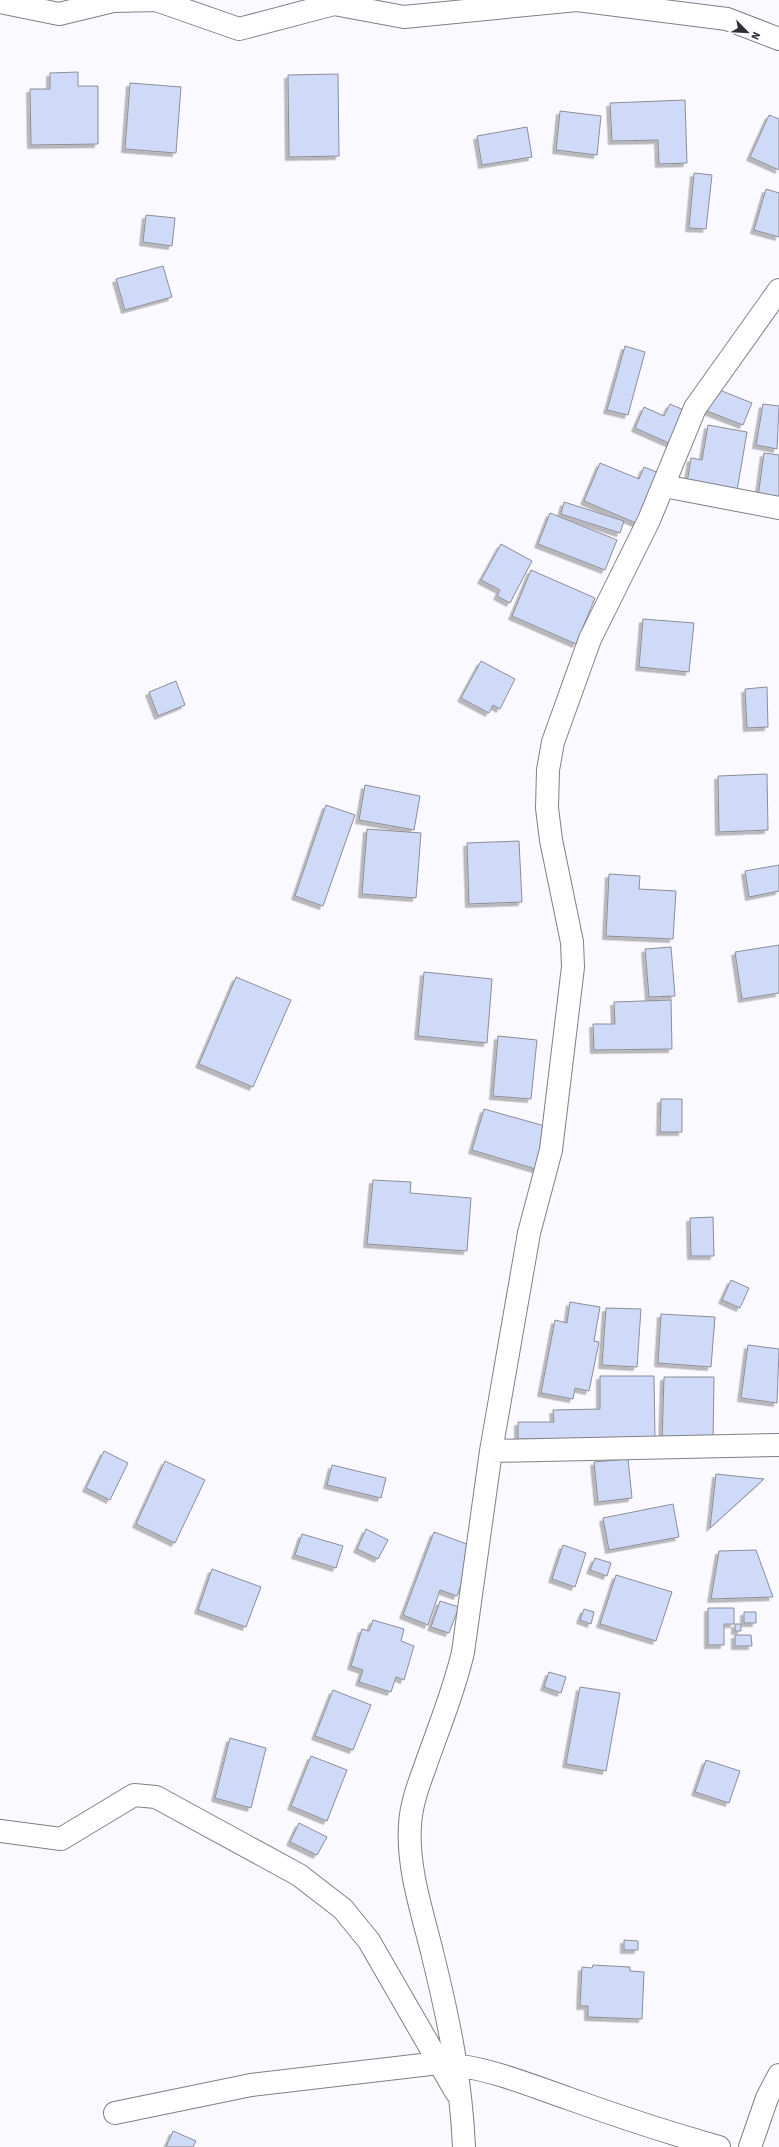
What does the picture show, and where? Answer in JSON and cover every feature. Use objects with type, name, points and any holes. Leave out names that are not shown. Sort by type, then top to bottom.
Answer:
[{"type":"street","points":[[0,2],[58,14],[113,1],[156,0],[239,29],[334,4],[404,17],[577,0],[727,19],[779,39]]},
{"type":"street","points":[[448,2064],[452,2034],[417,1887],[409,1846],[410,1825],[412,1802],[457,1679],[463,1652],[491,1451],[529,1234],[551,1150],[573,967],[572,942],[548,821],[548,770],[553,742],[590,640],[664,486],[686,427],[702,395],[779,290]]},
{"type":"street","points":[[664,486],[779,508]]},
{"type":"street","points":[[491,1451],[779,1445]]},
{"type":"street","points":[[0,1831],[62,1839],[134,1795],[156,1797],[299,1875],[343,1909],[369,1941],[448,2064],[462,2103],[464,2147]]},
{"type":"street","points":[[115,2113],[251,2085],[448,2064],[479,2068],[515,2078],[659,2130],[719,2147]]},
{"type":"street","points":[[750,2147],[767,2098],[779,2075]]},
{"type":"building","points":[[78,72],[78,86],[98,86],[98,144],[31,145],[30,89],[50,89],[50,73]]},
{"type":"building","points":[[338,74],[339,156],[289,157],[288,75]]},
{"type":"building","points":[[130,83],[181,87],[176,153],[125,149]]},
{"type":"building","points":[[685,100],[687,163],[659,164],[658,140],[612,141],[610,103]]},
{"type":"building","points":[[560,111],[601,116],[597,155],[556,150]]},
{"type":"building","points":[[769,115],[779,119],[779,170],[750,157]]},
{"type":"building","points":[[527,127],[532,157],[482,165],[477,136]]},
{"type":"building","points":[[694,173],[712,175],[706,229],[689,228]]},
{"type":"building","points":[[766,189],[779,193],[779,237],[754,230]]},
{"type":"building","points":[[146,215],[175,218],[172,246],[143,242]]},
{"type":"building","points":[[163,266],[172,297],[125,310],[116,279]]},
{"type":"building","points":[[625,346],[645,352],[628,415],[607,410]]},
{"type":"building","points":[[717,389],[752,403],[743,425],[707,411]]},
{"type":"building","points":[[670,404],[686,411],[671,444],[635,428],[644,407],[664,416]]},
{"type":"building","points":[[763,404],[779,406],[777,449],[756,445]]},
{"type":"building","points":[[708,425],[747,432],[737,491],[687,483],[691,458],[702,460]]},
{"type":"building","points":[[764,453],[779,455],[779,500],[758,497]]},
{"type":"building","points":[[600,463],[639,479],[644,467],[664,475],[643,526],[584,501]]},
{"type":"building","points":[[564,502],[624,521],[620,533],[561,514]]},
{"type":"building","points":[[550,513],[617,540],[605,570],[538,544]]},
{"type":"building","points":[[501,544],[532,561],[510,603],[497,596],[500,590],[481,580]]},
{"type":"building","points":[[531,570],[595,598],[576,644],[512,616]]},
{"type":"building","points":[[643,619],[694,623],[689,672],[639,667]]},
{"type":"building","points":[[481,661],[515,679],[500,709],[493,705],[489,713],[461,698]]},
{"type":"building","points":[[176,681],[185,705],[158,716],[149,692]]},
{"type":"building","points":[[767,687],[768,727],[747,728],[745,689]]},
{"type":"building","points":[[767,774],[768,830],[719,832],[718,776]]},
{"type":"building","points":[[365,785],[420,796],[414,830],[359,820]]},
{"type":"building","points":[[326,805],[355,815],[323,906],[295,896]]},
{"type":"building","points":[[367,829],[421,833],[416,898],[362,894]]},
{"type":"building","points":[[519,841],[522,902],[469,904],[467,843]]},
{"type":"building","points":[[779,865],[779,891],[749,897],[745,871]]},
{"type":"building","points":[[609,874],[640,876],[639,889],[676,891],[673,939],[606,936]]},
{"type":"building","points":[[779,945],[779,993],[742,999],[735,952]]},
{"type":"building","points":[[671,947],[675,996],[649,997],[645,949]]},
{"type":"building","points":[[424,972],[492,979],[487,1043],[418,1036]]},
{"type":"building","points":[[236,977],[291,1000],[253,1087],[199,1064]]},
{"type":"building","points":[[671,1000],[672,1049],[594,1050],[593,1024],[615,1024],[614,1002]]},
{"type":"building","points":[[498,1036],[537,1040],[531,1099],[493,1096]]},
{"type":"building","points":[[661,1099],[682,1099],[682,1132],[660,1132]]},
{"type":"building","points":[[484,1109],[552,1128],[539,1170],[472,1150]]},
{"type":"building","points":[[373,1180],[411,1182],[410,1193],[471,1198],[467,1251],[367,1244]]},
{"type":"building","points":[[713,1217],[714,1256],[691,1256],[690,1218]]},
{"type":"building","points":[[731,1280],[749,1288],[740,1308],[722,1300]]},
{"type":"building","points":[[570,1302],[600,1307],[594,1341],[599,1342],[589,1391],[575,1388],[573,1399],[541,1393],[555,1320],[567,1323]]},
{"type":"building","points":[[606,1308],[641,1309],[637,1367],[602,1365]]},
{"type":"building","points":[[661,1314],[715,1317],[711,1367],[658,1363]]},
{"type":"building","points":[[748,1345],[779,1349],[777,1403],[741,1398]]},
{"type":"building","points":[[600,1376],[654,1376],[655,1439],[518,1439],[518,1422],[554,1422],[553,1410],[600,1409]]},
{"type":"building","points":[[664,1377],[714,1377],[713,1444],[662,1443]]},
{"type":"building","points":[[104,1451],[128,1463],[110,1500],[86,1488]]},
{"type":"building","points":[[628,1459],[632,1498],[598,1502],[594,1462]]},
{"type":"building","points":[[165,1461],[205,1480],[175,1543],[136,1524]]},
{"type":"building","points":[[332,1465],[386,1478],[381,1498],[327,1485]]},
{"type":"building","points":[[716,1474],[764,1479],[710,1528]]},
{"type":"building","points":[[673,1504],[679,1537],[609,1550],[603,1518]]},
{"type":"building","points":[[366,1529],[388,1540],[378,1559],[357,1549]]},
{"type":"building","points":[[434,1532],[475,1547],[457,1596],[440,1590],[428,1625],[403,1615]]},
{"type":"building","points":[[302,1534],[343,1546],[336,1568],[295,1555]]},
{"type":"building","points":[[563,1545],[586,1553],[575,1587],[552,1579]]},
{"type":"building","points":[[756,1550],[773,1597],[711,1599],[719,1551]]},
{"type":"building","points":[[595,1558],[611,1563],[607,1576],[590,1570]]},
{"type":"building","points":[[212,1569],[261,1587],[246,1627],[198,1610]]},
{"type":"building","points":[[616,1575],[672,1592],[656,1641],[600,1624]]},
{"type":"building","points":[[440,1601],[459,1607],[449,1633],[431,1627]]},
{"type":"building","points":[[708,1608],[734,1608],[734,1624],[724,1624],[724,1645],[708,1645]]},
{"type":"building","points":[[584,1609],[594,1612],[591,1624],[580,1620]]},
{"type":"building","points":[[744,1612],[756,1612],[756,1623],[744,1623]]},
{"type":"building","points":[[373,1620],[404,1629],[401,1641],[414,1646],[404,1680],[396,1677],[391,1692],[359,1682],[363,1670],[351,1666],[362,1629],[369,1631]]},
{"type":"building","points":[[735,1624],[741,1624],[741,1631],[735,1631]]},
{"type":"building","points":[[735,1635],[751,1635],[752,1646],[735,1646]]},
{"type":"building","points":[[549,1672],[566,1677],[561,1693],[544,1687]]},
{"type":"building","points":[[580,1687],[620,1693],[606,1771],[566,1764]]},
{"type":"building","points":[[333,1690],[371,1705],[353,1750],[315,1736]]},
{"type":"building","points":[[230,1738],[266,1748],[251,1808],[215,1798]]},
{"type":"building","points":[[311,1756],[347,1770],[327,1821],[291,1806]]},
{"type":"building","points":[[706,1760],[740,1771],[729,1803],[695,1792]]},
{"type":"building","points":[[299,1823],[327,1837],[317,1855],[290,1842]]},
{"type":"building","points":[[624,1940],[638,1941],[638,1950],[624,1950]]},
{"type":"building","points":[[593,1965],[630,1967],[630,1971],[644,1972],[642,2019],[588,2017],[588,2006],[580,2006],[582,1967],[592,1968]]},
{"type":"building","points":[[173,2131],[196,2141],[193,2147],[166,2147]]}]
